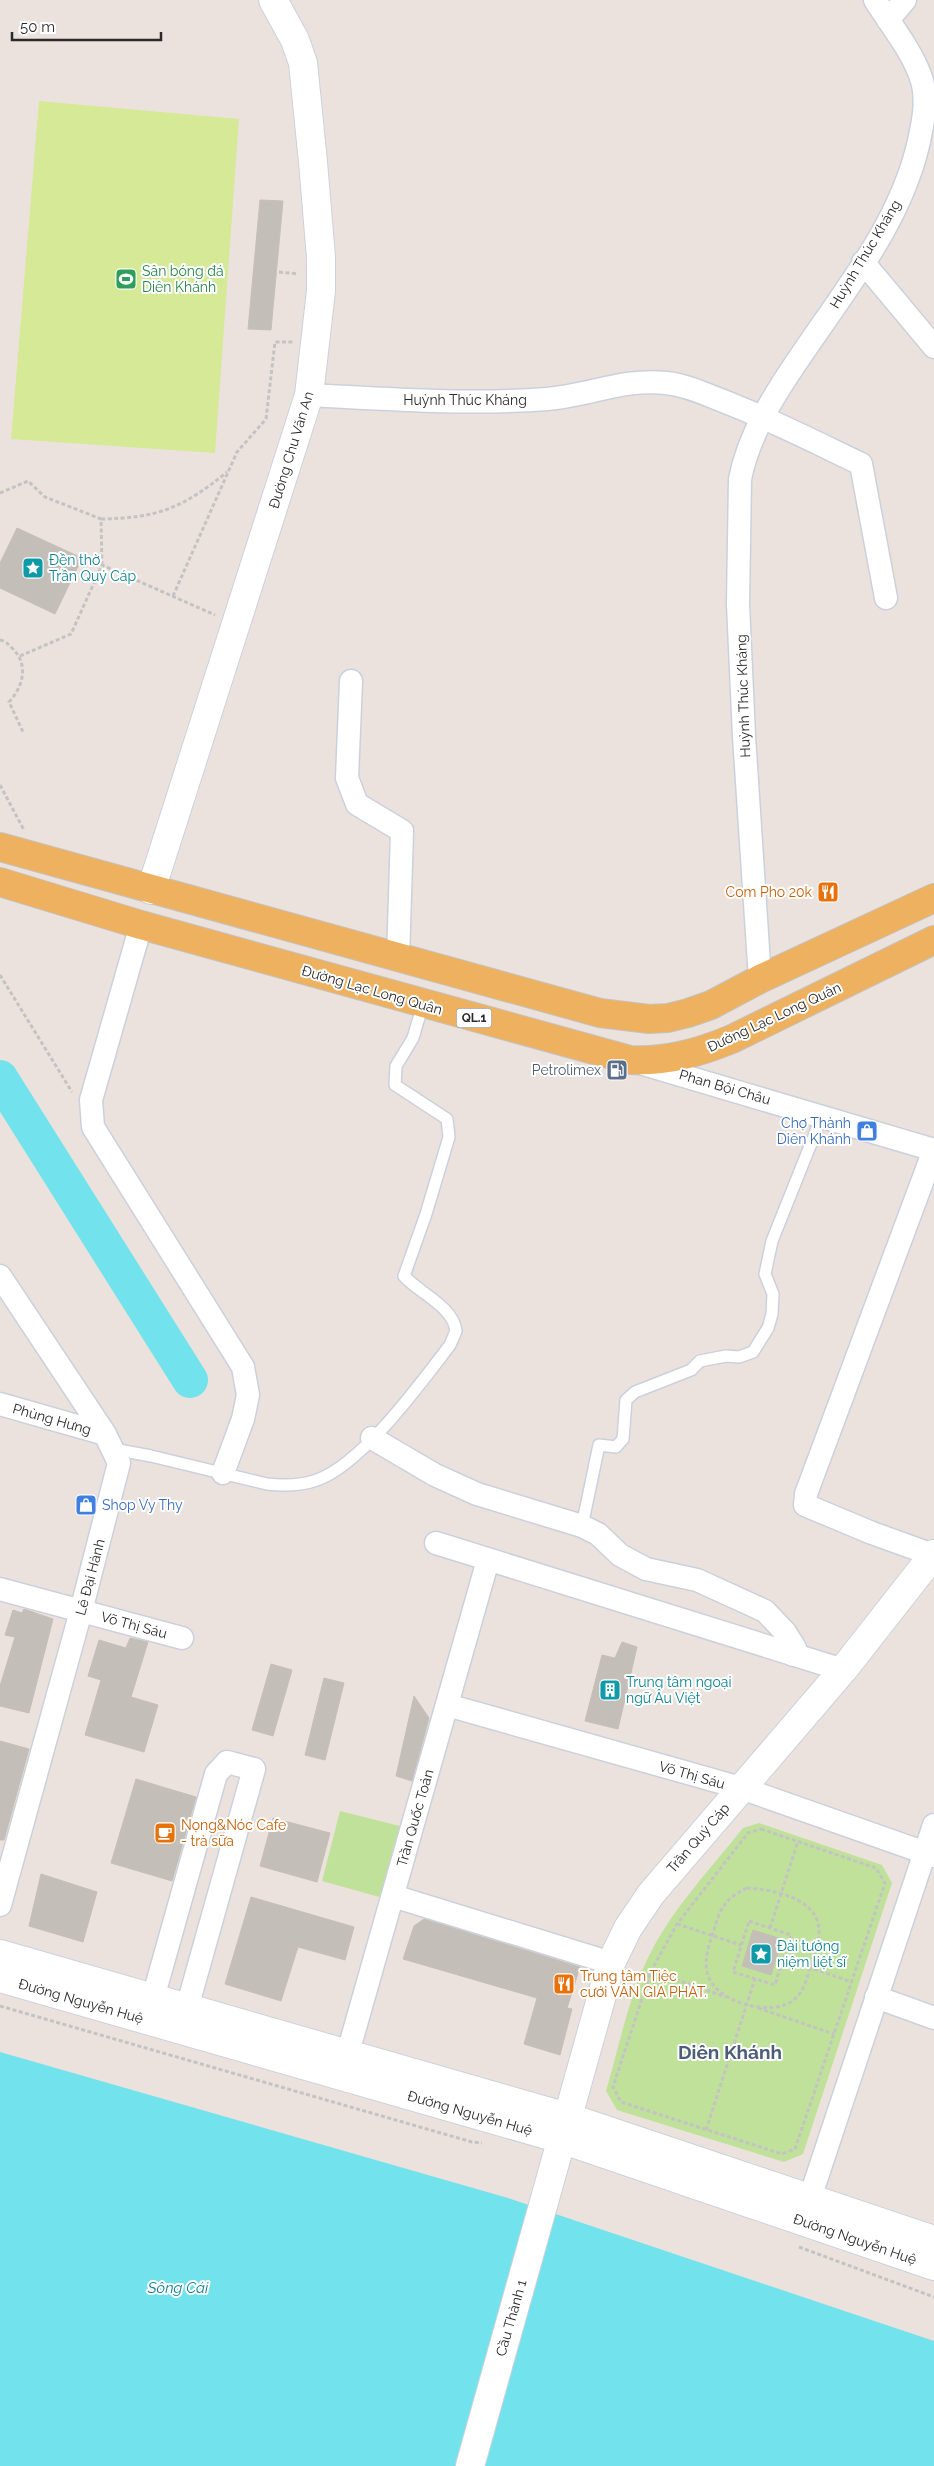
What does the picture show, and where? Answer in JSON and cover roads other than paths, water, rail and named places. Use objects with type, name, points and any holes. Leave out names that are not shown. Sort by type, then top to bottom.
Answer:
[{"type":"main road","points":[[0,847],[600,1013],[630,1018],[668,1018],[711,1005],[934,898]]},
{"type":"main road","name":"Đường Lạc Long Quân","points":[[0,882],[141,925],[630,1060],[664,1060],[708,1049],[934,940]]},
{"type":"street","name":"Đường Chu Văn An","points":[[151,890],[309,395],[321,291],[321,258],[313,162],[303,63],[295,40],[273,0]]},
{"type":"street","name":"Huỳnh Thúc Kháng","points":[[760,980],[744,736],[738,604],[740,479],[744,459],[763,416],[782,383],[863,262],[891,216],[926,151],[921,76],[875,0]]},
{"type":"street","points":[[888,20],[905,0]]},
{"type":"street","points":[[863,262],[934,347]]},
{"type":"street","name":"Huỳnh Thúc Kháng","points":[[309,395],[407,401],[515,400],[575,396],[626,383],[659,382],[694,390],[763,416],[861,464],[886,598]]},
{"type":"street","points":[[351,681],[347,778],[357,804],[402,831],[398,958]]},
{"type":"street","points":[[141,925],[91,1100],[94,1127],[243,1367],[248,1395],[243,1419],[223,1473]]},
{"type":"street","name":"Phan Bội Châu","points":[[630,1060],[934,1150]]},
{"type":"street","points":[[934,1150],[806,1494],[805,1505],[872,1533],[934,1555]]},
{"type":"street","name":"Lê Đại Hành","points":[[0,1276],[109,1442],[119,1463],[81,1611],[0,1905]]},
{"type":"street","name":"Phùng Hưng","points":[[0,1404],[109,1442]]},
{"type":"street","points":[[372,1438],[435,1475],[477,1494],[582,1526],[598,1534],[620,1555],[646,1568],[697,1580],[765,1611],[785,1632],[795,1648],[794,1655]]},
{"type":"street","points":[[436,1543],[844,1670]]},
{"type":"street","name":"Trần Quý Cáp","points":[[552,2171],[612,1963],[628,1928],[651,1894],[844,1670],[934,1555]]},
{"type":"street","name":"Trần Quốc Toản","points":[[345,2065],[488,1560]]},
{"type":"street","name":"Võ Thị Sáu","points":[[0,1589],[182,1638]]},
{"type":"street","name":"Võ Thị Sáu","points":[[447,1705],[741,1788],[929,1854]]},
{"type":"street","points":[[153,1998],[216,1774],[227,1762],[254,1769],[187,2008]]},
{"type":"street","points":[[806,2209],[876,1997],[929,1854],[934,1825]]},
{"type":"street","points":[[393,1896],[612,1963]]},
{"type":"street","name":"Đường Nguyễn Huệ","points":[[0,1954],[187,2008],[345,2065]]},
{"type":"street","name":"Đường Nguyễn Huệ","points":[[0,1978],[345,2065],[564,2128],[806,2209],[934,2240]]},
{"type":"street","points":[[876,1997],[934,2018]]},
{"type":"street","name":"Cầu Thành 1","points":[[470,2466],[552,2171]]},
{"type":"street","name":"Đường Nguyễn Huệ","points":[[806,2209],[934,2266]]},
{"type":"lane","points":[[109,1442],[267,1484],[299,1485],[328,1475],[372,1438],[409,1398],[450,1345],[456,1331],[456,1326],[441,1306],[404,1276],[434,1191],[450,1127],[447,1119],[395,1085],[396,1066],[413,1038],[422,1004]]},
{"type":"lane","points":[[582,1526],[599,1446],[616,1447],[623,1439],[626,1400],[635,1392],[691,1370],[700,1361],[726,1356],[739,1357],[753,1352],[768,1328],[772,1314],[772,1294],[765,1274],[772,1241],[822,1116]]},
{"type":"water","name":"Sông Cái","points":[[0,2052],[508,2198],[934,2341],[934,2466],[0,2466]]},
{"type":"waterway","points":[[0,1078],[190,1380]]},
{"type":"place","name":"Sân bóng đá Diên Khánh","points":[[126,279]]},
{"type":"place","name":"Đền thờ Trần Quý Cáp","points":[[33,568]]},
{"type":"place","name":"Com Pho 20k","points":[[828,892]]},
{"type":"place","name":"Petrolimex","points":[[617,1070]]},
{"type":"place","name":"Chợ Thành Diên Khánh","points":[[867,1131]]},
{"type":"place","name":"Shop Vy Thy","points":[[86,1505]]},
{"type":"place","name":"Trung tâm ngoại ngữ Âu Việt","points":[[610,1690]]},
{"type":"place","name":"Nọng&Nóc Cafe - trà sữa","points":[[165,1833]]},
{"type":"place","name":"Đài tưởng niệm liệt sĩ","points":[[761,1954]]},
{"type":"place","name":"Trung tâm Tiệc cưới VÂN GIA PHÁT.","points":[[564,1984]]},
{"type":"district","name":"Diên Khánh","points":[[730,2052]]}]
